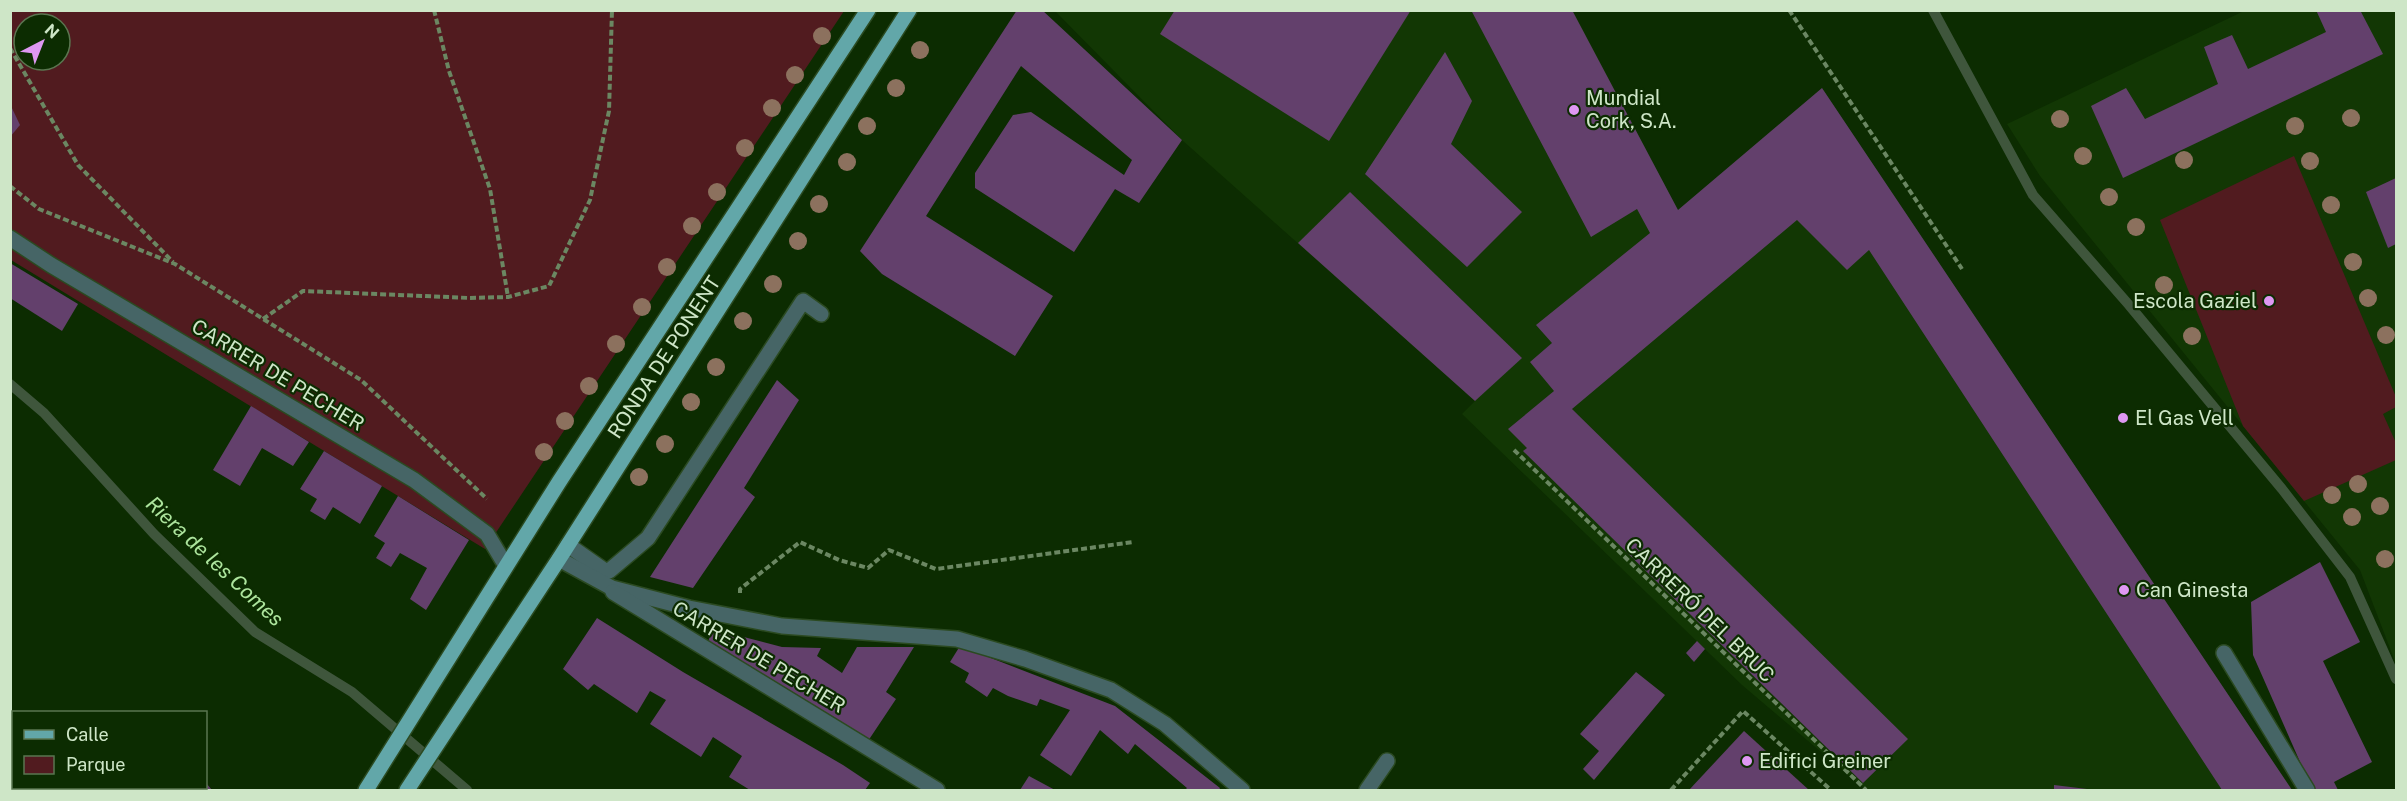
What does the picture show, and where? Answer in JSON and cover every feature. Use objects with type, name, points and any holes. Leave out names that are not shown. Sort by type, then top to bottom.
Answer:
[{"type":"main road","points":[[366,790],[559,482],[868,10]]},
{"type":"main road","name":"RONDA DE PONENT","points":[[410,786],[559,560],[909,10]]},
{"type":"street","name":"CARRER DE PECHER","points":[[10,238],[51,265],[414,480],[487,534],[506,566]]},
{"type":"street","points":[[568,545],[604,571],[609,571],[648,538],[803,301],[821,314]]},
{"type":"street","points":[[559,560],[612,588],[689,608],[782,626],[957,639],[1025,659],[1111,690],[1165,724],[1242,790]]},
{"type":"street","name":"CARRER DE PECHER","points":[[559,560],[937,790]]},
{"type":"street","points":[[2224,653],[2307,790]]},
{"type":"street","points":[[1367,790],[1387,761]]},
{"type":"path","points":[[434,10],[449,71],[490,189],[508,297]]},
{"type":"path","points":[[263,319],[303,291],[390,296],[508,297],[549,286],[590,200],[609,111],[612,10]]},
{"type":"path","points":[[1789,10],[1962,269]]},
{"type":"path","points":[[10,48],[78,165],[175,264]]},
{"type":"path","points":[[10,186],[39,208],[175,264],[361,381],[489,501]]},
{"type":"path","name":"CARRERÓ DEL BRUC","points":[[1514,450],[1866,790]]},
{"type":"path","points":[[738,602],[740,589],[800,542],[839,560],[868,568],[889,550],[936,569],[1133,542]]},
{"type":"path","points":[[1671,790],[1743,711],[1831,790]]},
{"type":"shaded area","points":[[1055,11],[1573,11],[1678,210],[1822,88],[2292,790],[1866,790],[1742,685],[1462,414],[1475,401],[1182,140]]},
{"type":"shaded area","name":"Escola Gaziel","points":[[2244,11],[2396,11],[2396,664],[2360,570],[2040,176],[2007,124]]},
{"type":"green space","points":[[10,11],[844,11],[485,549],[11,260]]},
{"type":"green space","points":[[2294,156],[2396,397],[2396,407],[2383,414],[2396,443],[2396,460],[2304,501],[2243,426],[2160,220]]},
{"type":"building","points":[[1017,10],[1042,10],[1182,140],[1139,203],[1115,189],[1074,252],[975,188],[975,173],[1013,115],[1031,112],[1124,175],[1132,160],[1021,66],[926,216],[1053,296],[1015,356],[882,274],[860,251]]},
{"type":"building","points":[[1175,10],[1411,10],[1329,141],[1160,34]]},
{"type":"building","points":[[1471,10],[1572,10],[1678,210],[1822,88],[2292,790],[2222,790],[1869,250],[1847,270],[1797,220],[1572,409],[1908,739],[1863,783],[1523,451],[1527,448],[1508,429],[1554,391],[1530,362],[1552,343],[1536,325],[1650,233],[1637,209],[1591,237]]},
{"type":"building","points":[[2316,10],[2360,10],[2383,54],[2123,178],[2091,106],[2126,88],[2145,119],[2218,84],[2204,47],[2232,35],[2248,69],[2326,32]]},
{"type":"building","points":[[1445,52],[1472,101],[1451,144],[1522,212],[1467,267],[1365,174]]},
{"type":"building","points":[[10,104],[20,125],[10,137]]},
{"type":"building","points":[[2396,178],[2396,244],[2388,248],[2366,192]]},
{"type":"building","points":[[1350,192],[1522,358],[1475,401],[1298,243]]},
{"type":"building","points":[[10,263],[78,304],[62,331],[10,298]]},
{"type":"building","points":[[777,380],[799,400],[744,488],[755,497],[693,588],[650,577]]},
{"type":"building","points":[[251,406],[309,442],[293,466],[262,448],[240,486],[213,470]]},
{"type":"building","points":[[324,451],[382,486],[360,524],[333,507],[325,520],[310,511],[317,499],[300,489]]},
{"type":"building","points":[[398,496],[469,540],[426,610],[410,599],[427,568],[400,553],[391,567],[376,558],[385,543],[374,536]]},
{"type":"building","points":[[2320,562],[2360,642],[2323,661],[2372,762],[2334,782],[2338,790],[2316,790],[2304,771],[2253,655],[2251,602]]},
{"type":"building","points":[[597,618],[870,783],[865,790],[750,790],[729,777],[742,756],[713,737],[701,757],[650,724],[666,700],[650,691],[637,713],[594,684],[588,690],[563,669]]},
{"type":"building","points":[[713,629],[782,647],[821,648],[817,656],[842,673],[857,647],[914,647],[886,692],[896,699],[866,744],[707,644]]},
{"type":"building","points":[[1697,641],[1705,649],[1694,662],[1686,653]]},
{"type":"building","points":[[960,646],[1115,706],[1220,788],[1219,790],[1185,790],[1187,788],[1135,744],[1128,754],[1100,730],[1071,776],[1040,755],[1070,710],[1040,699],[1037,706],[993,688],[987,697],[965,682],[969,673],[950,662]]},
{"type":"building","points":[[1636,672],[1665,695],[1594,780],[1583,769],[1599,751],[1580,734]]},
{"type":"building","name":"Edifici Greiner","points":[[1744,731],[1809,790],[1689,790]]},
{"type":"building","points":[[1029,776],[1055,790],[1020,790]]},
{"type":"building","points":[[207,784],[212,790],[150,790],[207,789]]},
{"type":"building","points":[[2054,785],[2087,789],[2087,790],[2054,790]]},
{"type":"waterway","points":[[1933,10],[2033,195],[2129,305],[2282,489],[2350,577],[2396,679]]},
{"type":"waterway","name":"Riera de les Comes","points":[[10,384],[44,413],[154,534],[255,632],[352,692],[467,790]]},
{"type":"place","name":"Mundial Cork, S.A.","points":[[1574,110]]},
{"type":"place","name":"Escola Gaziel","points":[[2269,301]]},
{"type":"place","name":"El Gas Vell","points":[[2123,418]]},
{"type":"place","name":"Can Ginesta","points":[[2124,590]]},
{"type":"place","name":"Edifici Greiner","points":[[1747,761]]}]
